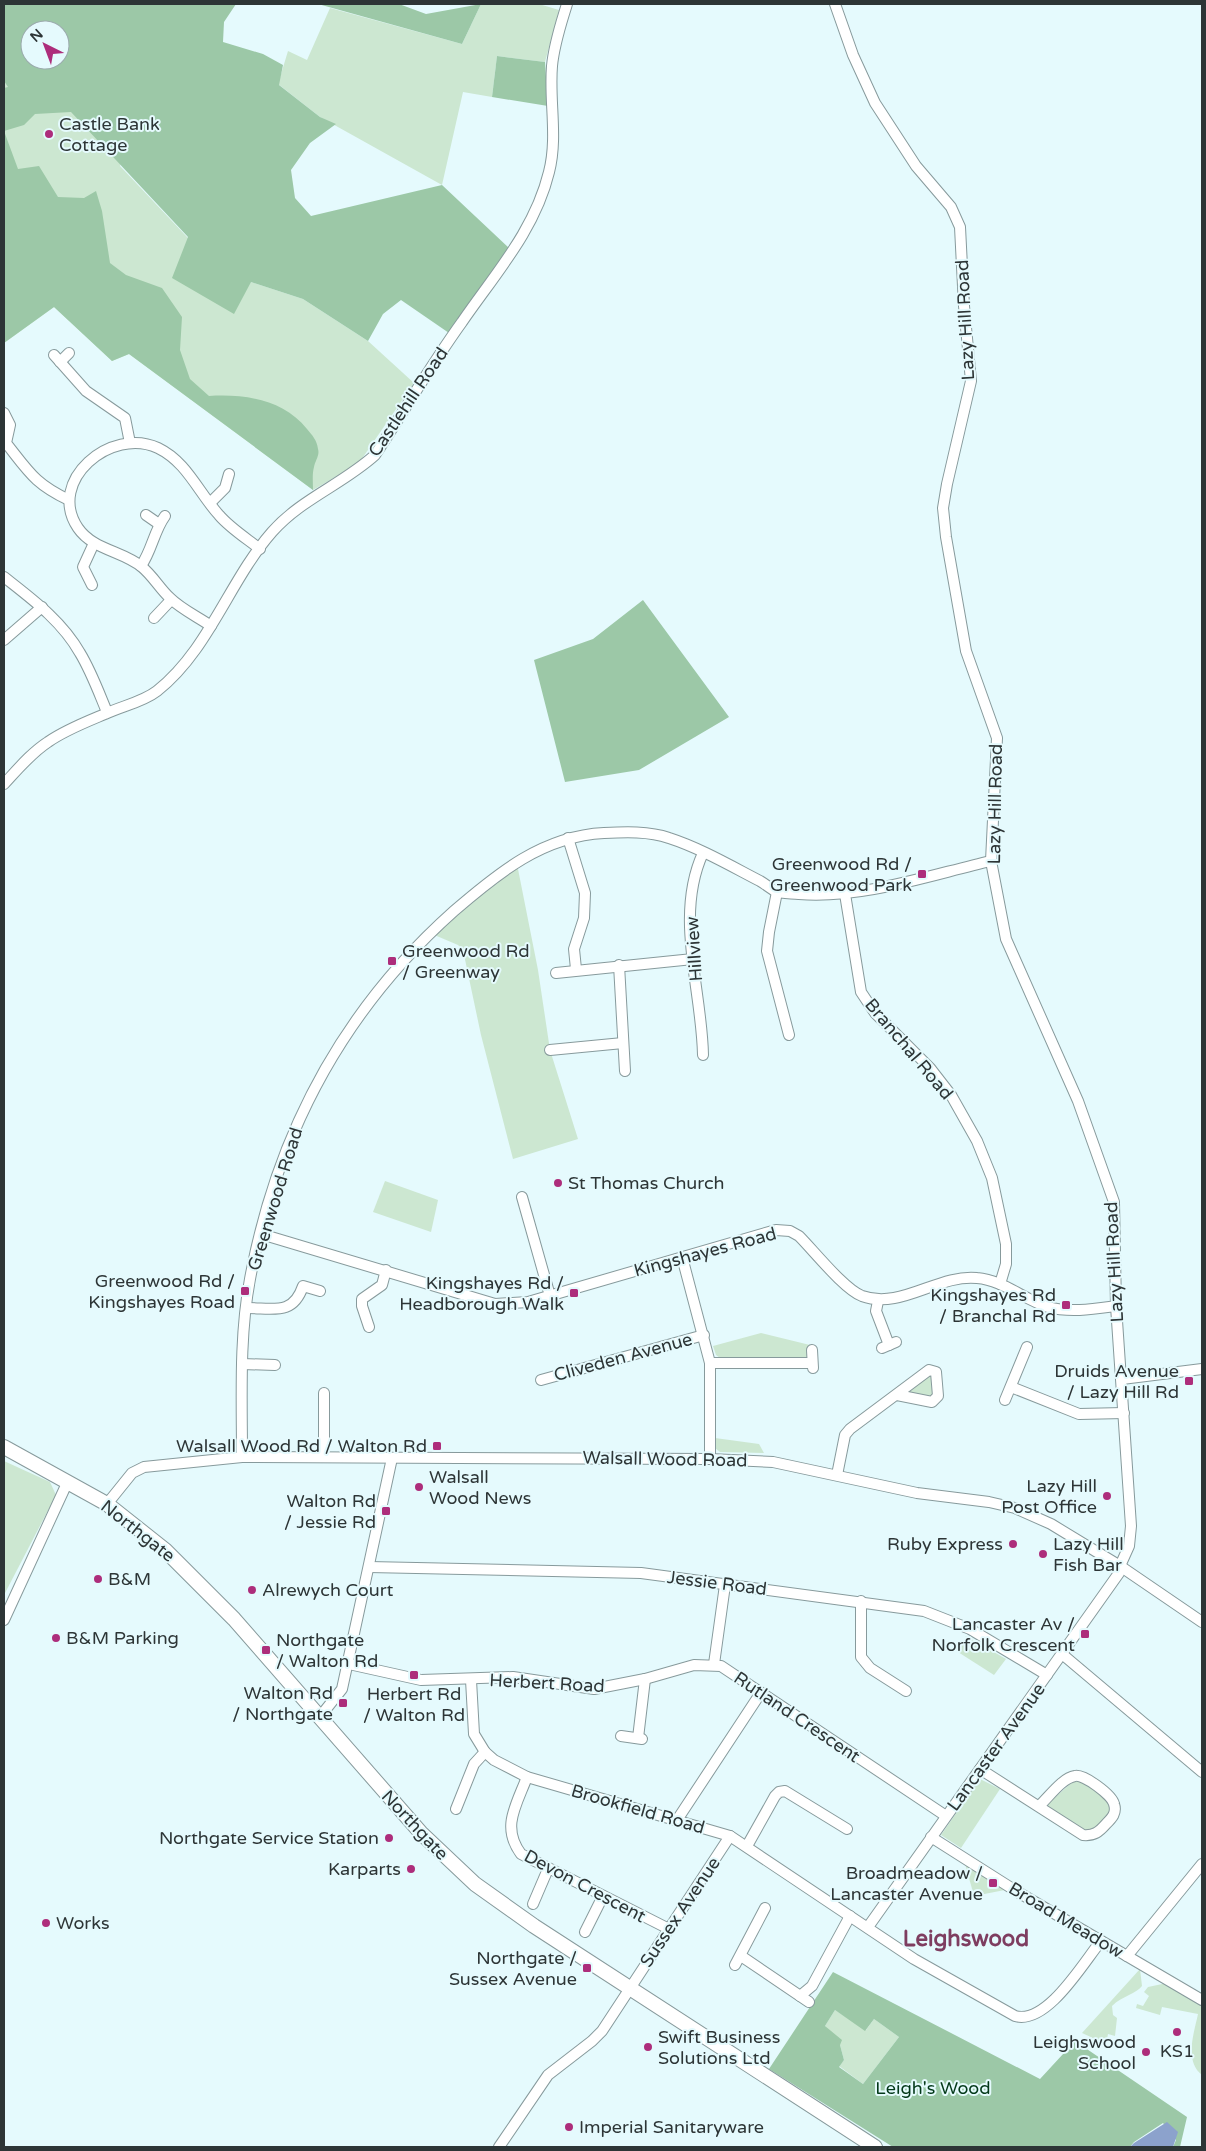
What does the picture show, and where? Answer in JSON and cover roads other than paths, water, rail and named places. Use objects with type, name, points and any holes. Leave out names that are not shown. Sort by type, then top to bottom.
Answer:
[{"type":"main road","name":"Northgate","points":[[4,1447],[107,1504],[165,1550],[203,1585],[421,1833],[460,1872],[507,1908],[875,2147]]},
{"type":"street","name":"Castlehill Road","points":[[4,784],[47,742],[108,712],[156,692],[178,671],[211,626],[260,549],[288,515],[356,472],[375,455],[461,323],[515,249],[535,213],[550,172],[554,142],[552,68],[557,36],[567,4]]},
{"type":"street","name":"Lazy Hill Road","points":[[835,4],[853,55],[875,103],[916,166],[951,207],[960,228],[964,306],[971,381],[943,508],[966,650],[997,738],[991,861],[1006,939],[1078,1100],[1114,1202],[1116,1306],[1131,1526],[1129,1546],[1120,1566]]},
{"type":"street","points":[[69,353],[57,358],[86,391],[125,418],[130,442]]},
{"type":"street","points":[[4,413],[10,425],[5,443],[39,484],[69,500]]},
{"type":"street","points":[[211,626],[171,600],[141,566],[94,543],[83,534],[76,524],[69,500],[76,481],[87,463],[103,450],[130,442],[149,445],[167,453],[188,472],[210,503],[232,527],[260,549]]},
{"type":"street","points":[[210,503],[225,488],[228,472]]},
{"type":"street","points":[[141,566],[149,554],[162,520],[146,515]]},
{"type":"street","points":[[94,543],[82,567],[90,583],[97,573]]},
{"type":"street","points":[[4,577],[42,607],[61,626],[80,652],[108,712]]},
{"type":"street","points":[[152,620],[171,600]]},
{"type":"street","points":[[4,640],[42,607]]},
{"type":"street","name":"Greenwood Road","points":[[242,1457],[242,1364],[250,1280],[261,1234],[284,1157],[304,1109],[343,1037],[371,998],[427,935],[477,891],[515,862],[553,842],[599,833],[634,832],[667,837],[703,853],[777,892],[845,894],[991,861]]},
{"type":"street","points":[[568,838],[585,893],[584,918],[574,949],[576,969]]},
{"type":"street","name":"Hillview","points":[[703,853],[694,879],[690,900],[693,959],[705,1049]]},
{"type":"street","points":[[777,892],[767,951],[790,1035]]},
{"type":"street","name":"Branchal Road","points":[[845,894],[861,992],[875,1013],[930,1068],[951,1095],[977,1141],[992,1178],[1006,1244],[1006,1264],[1000,1284]]},
{"type":"street","points":[[556,973],[576,969],[693,959]]},
{"type":"street","points":[[619,965],[625,1071]]},
{"type":"street","points":[[775,1022],[786,1019]]},
{"type":"street","points":[[550,1050],[567,1052],[623,1043]]},
{"type":"street","points":[[522,1197],[550,1296]]},
{"type":"street","name":"Kingshayes Road","points":[[261,1234],[495,1304],[517,1304],[776,1230],[790,1231],[799,1236],[846,1285],[860,1295],[878,1301]]},
{"type":"street","points":[[682,1257],[710,1363],[710,1459]]},
{"type":"street","points":[[369,1327],[362,1306],[362,1299],[382,1286],[386,1270]]},
{"type":"street","points":[[889,1345],[876,1311],[878,1301],[908,1294],[958,1278],[978,1278],[1000,1284],[1047,1306],[1066,1310],[1088,1310],[1116,1306]]},
{"type":"street","points":[[247,1308],[286,1309],[298,1299],[303,1286],[320,1291]]},
{"type":"street","name":"Cliveden Avenue","points":[[541,1380],[704,1335]]},
{"type":"street","points":[[1005,1400],[1027,1347]]},
{"type":"street","points":[[710,1363],[813,1366],[812,1350]]},
{"type":"street","points":[[242,1364],[275,1365]]},
{"type":"street","points":[[1122,1379],[1202,1369]]},
{"type":"street","points":[[1011,1387],[1079,1414],[1124,1413]]},
{"type":"street","points":[[324,1393],[324,1457]]},
{"type":"street","points":[[837,1475],[847,1432],[897,1395]]},
{"type":"street","name":"Walsall Wood Road","points":[[107,1504],[132,1473],[144,1467],[242,1457],[710,1459],[773,1462],[917,1493],[989,1502],[1014,1508],[1051,1524],[1120,1566],[1202,1622]]},
{"type":"street","points":[[319,1718],[342,1689],[349,1664],[392,1458]]},
{"type":"street","points":[[4,1620],[68,1481]]},
{"type":"street","name":"Lancaster Avenue","points":[[868,1927],[1119,1573],[1120,1566]]},
{"type":"street","name":"Jessie Road","points":[[369,1567],[641,1573],[860,1601],[924,1612],[947,1619],[970,1630],[1047,1675]]},
{"type":"street","name":"Rutland Crescent","points":[[725,1585],[714,1664],[721,1666],[760,1694],[946,1816]]},
{"type":"street","points":[[860,1601],[861,1657],[870,1668],[907,1691]]},
{"type":"street","points":[[1062,1654],[1202,1772]]},
{"type":"street","name":"Herbert Road","points":[[349,1664],[422,1680],[470,1680],[513,1677],[594,1689],[646,1679],[694,1666],[714,1664]]},
{"type":"street","points":[[621,1736],[640,1738],[646,1679]]},
{"type":"street","name":"Brookfield Road","points":[[470,1680],[472,1726],[478,1742],[494,1760],[527,1777],[730,1836],[850,1916],[962,1987],[1020,2018],[1036,2015],[1051,2003],[1101,1940]]},
{"type":"street","points":[[677,1820],[760,1694]]},
{"type":"street","points":[[456,1808],[474,1764],[485,1752]]},
{"type":"street","points":[[980,1769],[1083,1835],[1091,1836],[1098,1833],[1114,1816],[1115,1806],[1112,1798],[1083,1776],[1075,1776],[1068,1779],[1040,1806]]},
{"type":"street","name":"Devon Crescent","points":[[527,1777],[510,1822],[512,1840],[521,1854],[669,1929]]},
{"type":"street","points":[[747,1846],[779,1792],[785,1791],[847,1829]]},
{"type":"street","name":"Sussex Avenue","points":[[499,2147],[548,2075],[599,2034],[730,1836]]},
{"type":"street","name":"Broad Meadow","points":[[931,1837],[1202,2000]]},
{"type":"street","points":[[1127,1956],[1202,1864]]},
{"type":"street","points":[[533,1904],[548,1869]]},
{"type":"street","points":[[585,1932],[603,1896]]},
{"type":"street","points":[[764,1916],[738,1960],[804,1999],[850,1916]]},
{"type":"water","points":[[1167,2122],[1178,2132],[1173,2147],[1130,2147],[1134,2143]]},
{"type":"place","name":"Castle Bank Cottage","points":[[49,134]]},
{"type":"place","name":"Greenwood Rd / Greenwood Park","points":[[922,874]]},
{"type":"place","name":"Greenwood Rd / Greenway","points":[[392,961]]},
{"type":"place","name":"St Thomas Church","points":[[558,1183]]},
{"type":"place","name":"Greenwood Rd / Kingshayes Road","points":[[245,1291]]},
{"type":"place","name":"Kingshayes Rd / Headborough Walk","points":[[574,1293]]},
{"type":"place","name":"Kingshayes Rd / Branchal Rd","points":[[1066,1305]]},
{"type":"place","name":"Druids Avenue / Lazy Hill Rd","points":[[1189,1381]]},
{"type":"place","name":"Walsall Wood Rd / Walton Rd","points":[[437,1446]]},
{"type":"place","name":"Walsall Wood News","points":[[419,1487]]},
{"type":"place","name":"Lazy Hill Post Office","points":[[1107,1496]]},
{"type":"place","name":"Walton Rd / Jessie Rd","points":[[386,1511]]},
{"type":"place","name":"Ruby Express","points":[[1013,1544]]},
{"type":"place","name":"Lazy Hill Fish Bar","points":[[1043,1554]]},
{"type":"place","name":"B&M","points":[[98,1579]]},
{"type":"place","name":"Alrewych Court","points":[[252,1590]]},
{"type":"place","name":"Lancaster Av / Norfolk Crescent","points":[[1085,1634]]},
{"type":"place","name":"B&M Parking","points":[[56,1638]]},
{"type":"place","name":"Northgate / Walton Rd","points":[[266,1650]]},
{"type":"place","name":"Herbert Rd / Walton Rd","points":[[414,1675]]},
{"type":"place","name":"Walton Rd / Northgate","points":[[343,1703]]},
{"type":"place","name":"Northgate Service Station","points":[[389,1838]]},
{"type":"place","name":"Karparts","points":[[411,1869]]},
{"type":"place","name":"Broadmeadow / Lancaster Avenue","points":[[993,1883]]},
{"type":"place","name":"Works","points":[[46,1923]]},
{"type":"place","name":"Northgate / Sussex Avenue","points":[[587,1968]]},
{"type":"place","name":"KS1","points":[[1177,2032]]},
{"type":"place","name":"Swift Business Solutions Ltd","points":[[648,2047]]},
{"type":"place","name":"Leighswood School","points":[[1146,2052]]},
{"type":"place","name":"Imperial Sanitaryware","points":[[569,2127]]},
{"type":"district","name":"Leighswood","points":[[966,1939]]},
{"type":"park label","name":"Leigh's Wood","points":[[933,2088]]}]
